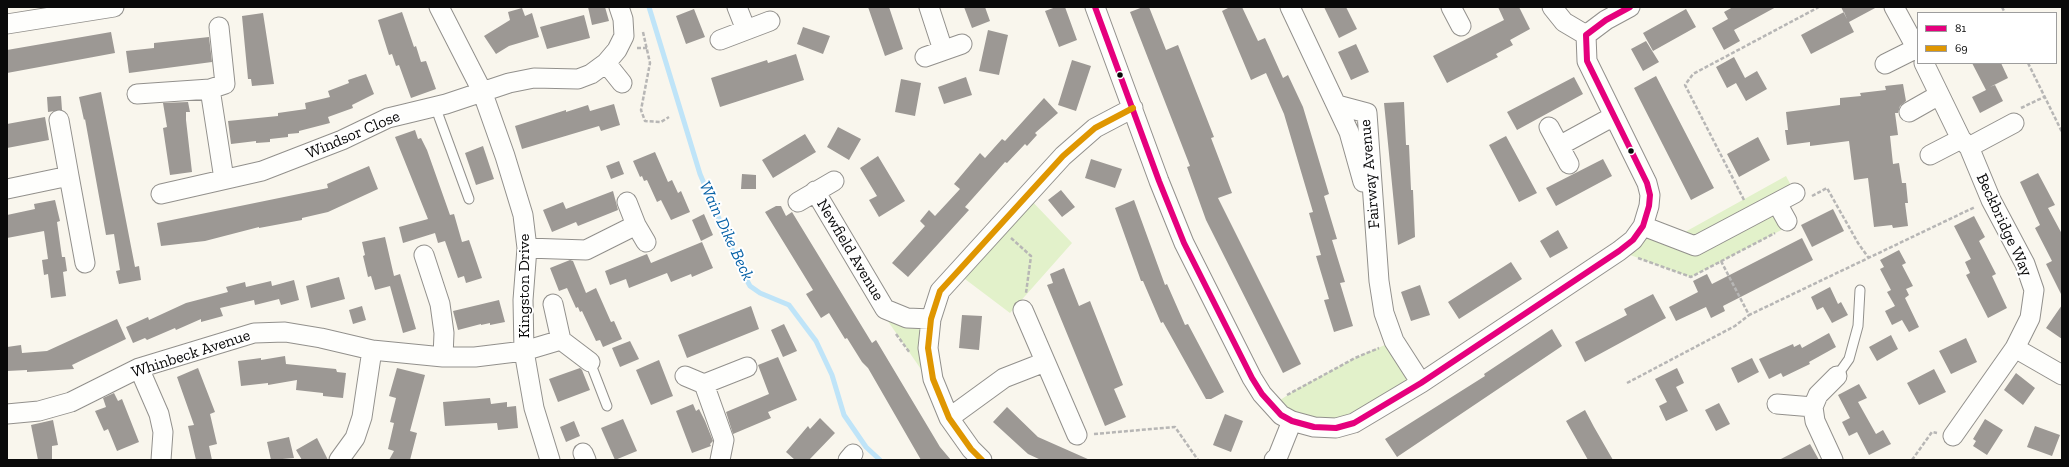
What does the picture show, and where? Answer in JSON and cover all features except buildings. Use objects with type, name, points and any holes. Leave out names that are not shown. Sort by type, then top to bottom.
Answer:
[{"type":"street","points":[[7,24],[114,7]]},
{"type":"street","name":"Kingston Drive","points":[[439,7],[482,91],[516,191],[526,231],[527,248],[523,300],[524,351],[534,408],[550,460]]},
{"type":"street","points":[[482,91],[521,80],[578,79],[590,74],[606,63],[617,50],[624,36],[623,19],[619,7]]},
{"type":"street","points":[[737,7],[746,30]]},
{"type":"street","points":[[929,7],[944,50]]},
{"type":"street","points":[[1095,7],[1159,181],[1184,243],[1252,378],[1271,406],[1292,421],[1314,427],[1336,428],[1354,423],[1421,383],[1585,274],[1633,240],[1643,226],[1649,206],[1650,195],[1647,183],[1586,61],[1586,35]]},
{"type":"street","name":"Fairway Avenue","points":[[1290,7],[1337,105],[1367,113],[1376,240],[1384,313],[1394,341],[1421,383]]},
{"type":"street","points":[[1451,7],[1461,26]]},
{"type":"street","points":[[1552,7],[1564,22],[1586,35]]},
{"type":"street","points":[[1586,35],[1606,20],[1630,7]]},
{"type":"street","name":"Beckbridge Way","points":[[1894,7],[1917,49]]},
{"type":"street","points":[[720,40],[770,21]]},
{"type":"street","points":[[137,94],[210,89],[225,84],[219,27]]},
{"type":"street","points":[[925,57],[962,44]]},
{"type":"street","points":[[1885,64],[1917,55]]},
{"type":"street","points":[[606,63],[622,83]]},
{"type":"street","name":"Beckbridge Way","points":[[1925,64],[1965,143],[1991,200],[2025,264],[2034,290],[2030,318],[2016,348],[1953,436]]},
{"type":"street","points":[[210,89],[224,179]]},
{"type":"street","name":"Windsor Close","points":[[161,194],[262,171],[342,140],[388,118],[435,106],[482,91]]},
{"type":"street","points":[[1909,112],[1940,96]]},
{"type":"street","points":[[982,460],[971,449],[949,418],[933,379],[928,348],[931,319],[940,290],[999,228],[1063,156],[1095,128],[1132,108]]},
{"type":"street","points":[[1559,146],[1614,116]]},
{"type":"street","points":[[59,120],[85,263]]},
{"type":"street","points":[[1930,155],[1965,143],[2014,123]]},
{"type":"street","points":[[1549,127],[1569,164]]},
{"type":"street","points":[[7,189],[69,176]]},
{"type":"street","name":"Newfield Avenue","points":[[798,202],[834,181]]},
{"type":"street","name":"Newfield Avenue","points":[[815,191],[885,309],[907,318],[931,319]]},
{"type":"street","points":[[1643,226],[1696,246],[1795,193]]},
{"type":"street","points":[[628,202],[636,225],[646,242]]},
{"type":"street","points":[[1777,203],[1787,221]]},
{"type":"street","points":[[527,248],[586,250],[636,225]]},
{"type":"street","points":[[424,255],[423,280],[440,304],[444,333],[444,357]]},
{"type":"street","points":[[553,304],[561,340],[590,362]]},
{"type":"street","points":[[1024,310],[1077,435]]},
{"type":"street","name":"Whinbeck Avenue","points":[[7,414],[39,411],[71,402],[139,368],[254,333],[285,332],[320,338],[372,350],[444,357],[475,356],[524,351],[561,340]]},
{"type":"street","points":[[2016,348],[2062,375]]},
{"type":"street","points":[[339,460],[355,438],[362,417],[372,350]]},
{"type":"street","points":[[949,418],[1004,378],[1045,362]]},
{"type":"street","points":[[685,376],[704,384],[747,367]]},
{"type":"street","points":[[139,368],[160,414],[163,432],[160,460]]},
{"type":"street","points":[[1833,460],[1815,421],[1813,408],[1818,395],[1837,376]]},
{"type":"street","points":[[704,384],[724,440],[720,460]]},
{"type":"street","points":[[1777,404],[1813,408]]},
{"type":"street","points":[[1274,460],[1278,456],[1292,421]]},
{"type":"lane","points":[[435,106],[468,199]]},
{"type":"lane","points":[[1837,376],[1849,359],[1858,326],[1860,290]]},
{"type":"lane","points":[[590,362],[607,406]]},
{"type":"path","points":[[1744,200],[1685,85],[1693,74],[1819,7]]},
{"type":"path","points":[[641,25],[650,63],[641,110],[645,121],[661,122],[669,117]]},
{"type":"path","points":[[2028,64],[2062,132]]},
{"type":"path","points":[[2014,123],[2016,110],[2044,97]]},
{"type":"path","points":[[1795,193],[1799,202],[1827,188],[1858,243],[1868,257]]},
{"type":"path","points":[[1738,203],[1750,196]]},
{"type":"path","points":[[1627,383],[1735,326],[1749,315],[1868,257],[1991,200]]},
{"type":"path","points":[[999,228],[1031,256],[1024,310]]},
{"type":"path","points":[[1721,261],[1749,315]]},
{"type":"path","points":[[896,333],[914,359]]},
{"type":"path","points":[[1271,406],[1297,389],[1354,358],[1394,341]]},
{"type":"path","points":[[1077,435],[1175,427],[1198,460]]},
{"type":"path","points":[[1912,460],[1932,432],[1953,436]]},
{"type":"green space","points":[[1786,176],[1795,193],[1777,203],[1789,226],[1691,277],[1619,251],[1646,218],[1685,232]]},
{"type":"green space","points":[[1027,196],[1072,243],[1010,313],[957,273]]},
{"type":"green space","points":[[883,314],[931,319],[927,378]]},
{"type":"green space","points":[[1394,341],[1421,383],[1336,428],[1271,406],[1297,389],[1355,358]]},
{"type":"waterway","name":"Wain Dike Beck","points":[[649,7],[700,174],[740,268],[750,286],[760,293],[789,305],[816,341],[832,375],[844,415],[866,447],[880,460]]},
{"type":"transit line","name":"81","points":[[1095,7],[1159,181],[1184,243],[1252,378],[1262,394],[1281,415],[1292,421],[1314,427],[1336,428],[1354,423],[1421,383],[1619,251],[1633,240],[1643,226],[1649,206],[1650,195],[1647,183],[1587,61],[1586,35],[1606,20],[1630,7]]},
{"type":"transit line","name":"69","points":[[982,460],[971,449],[949,418],[933,379],[928,348],[931,319],[940,291],[1063,156],[1095,128],[1133,108]]}]
